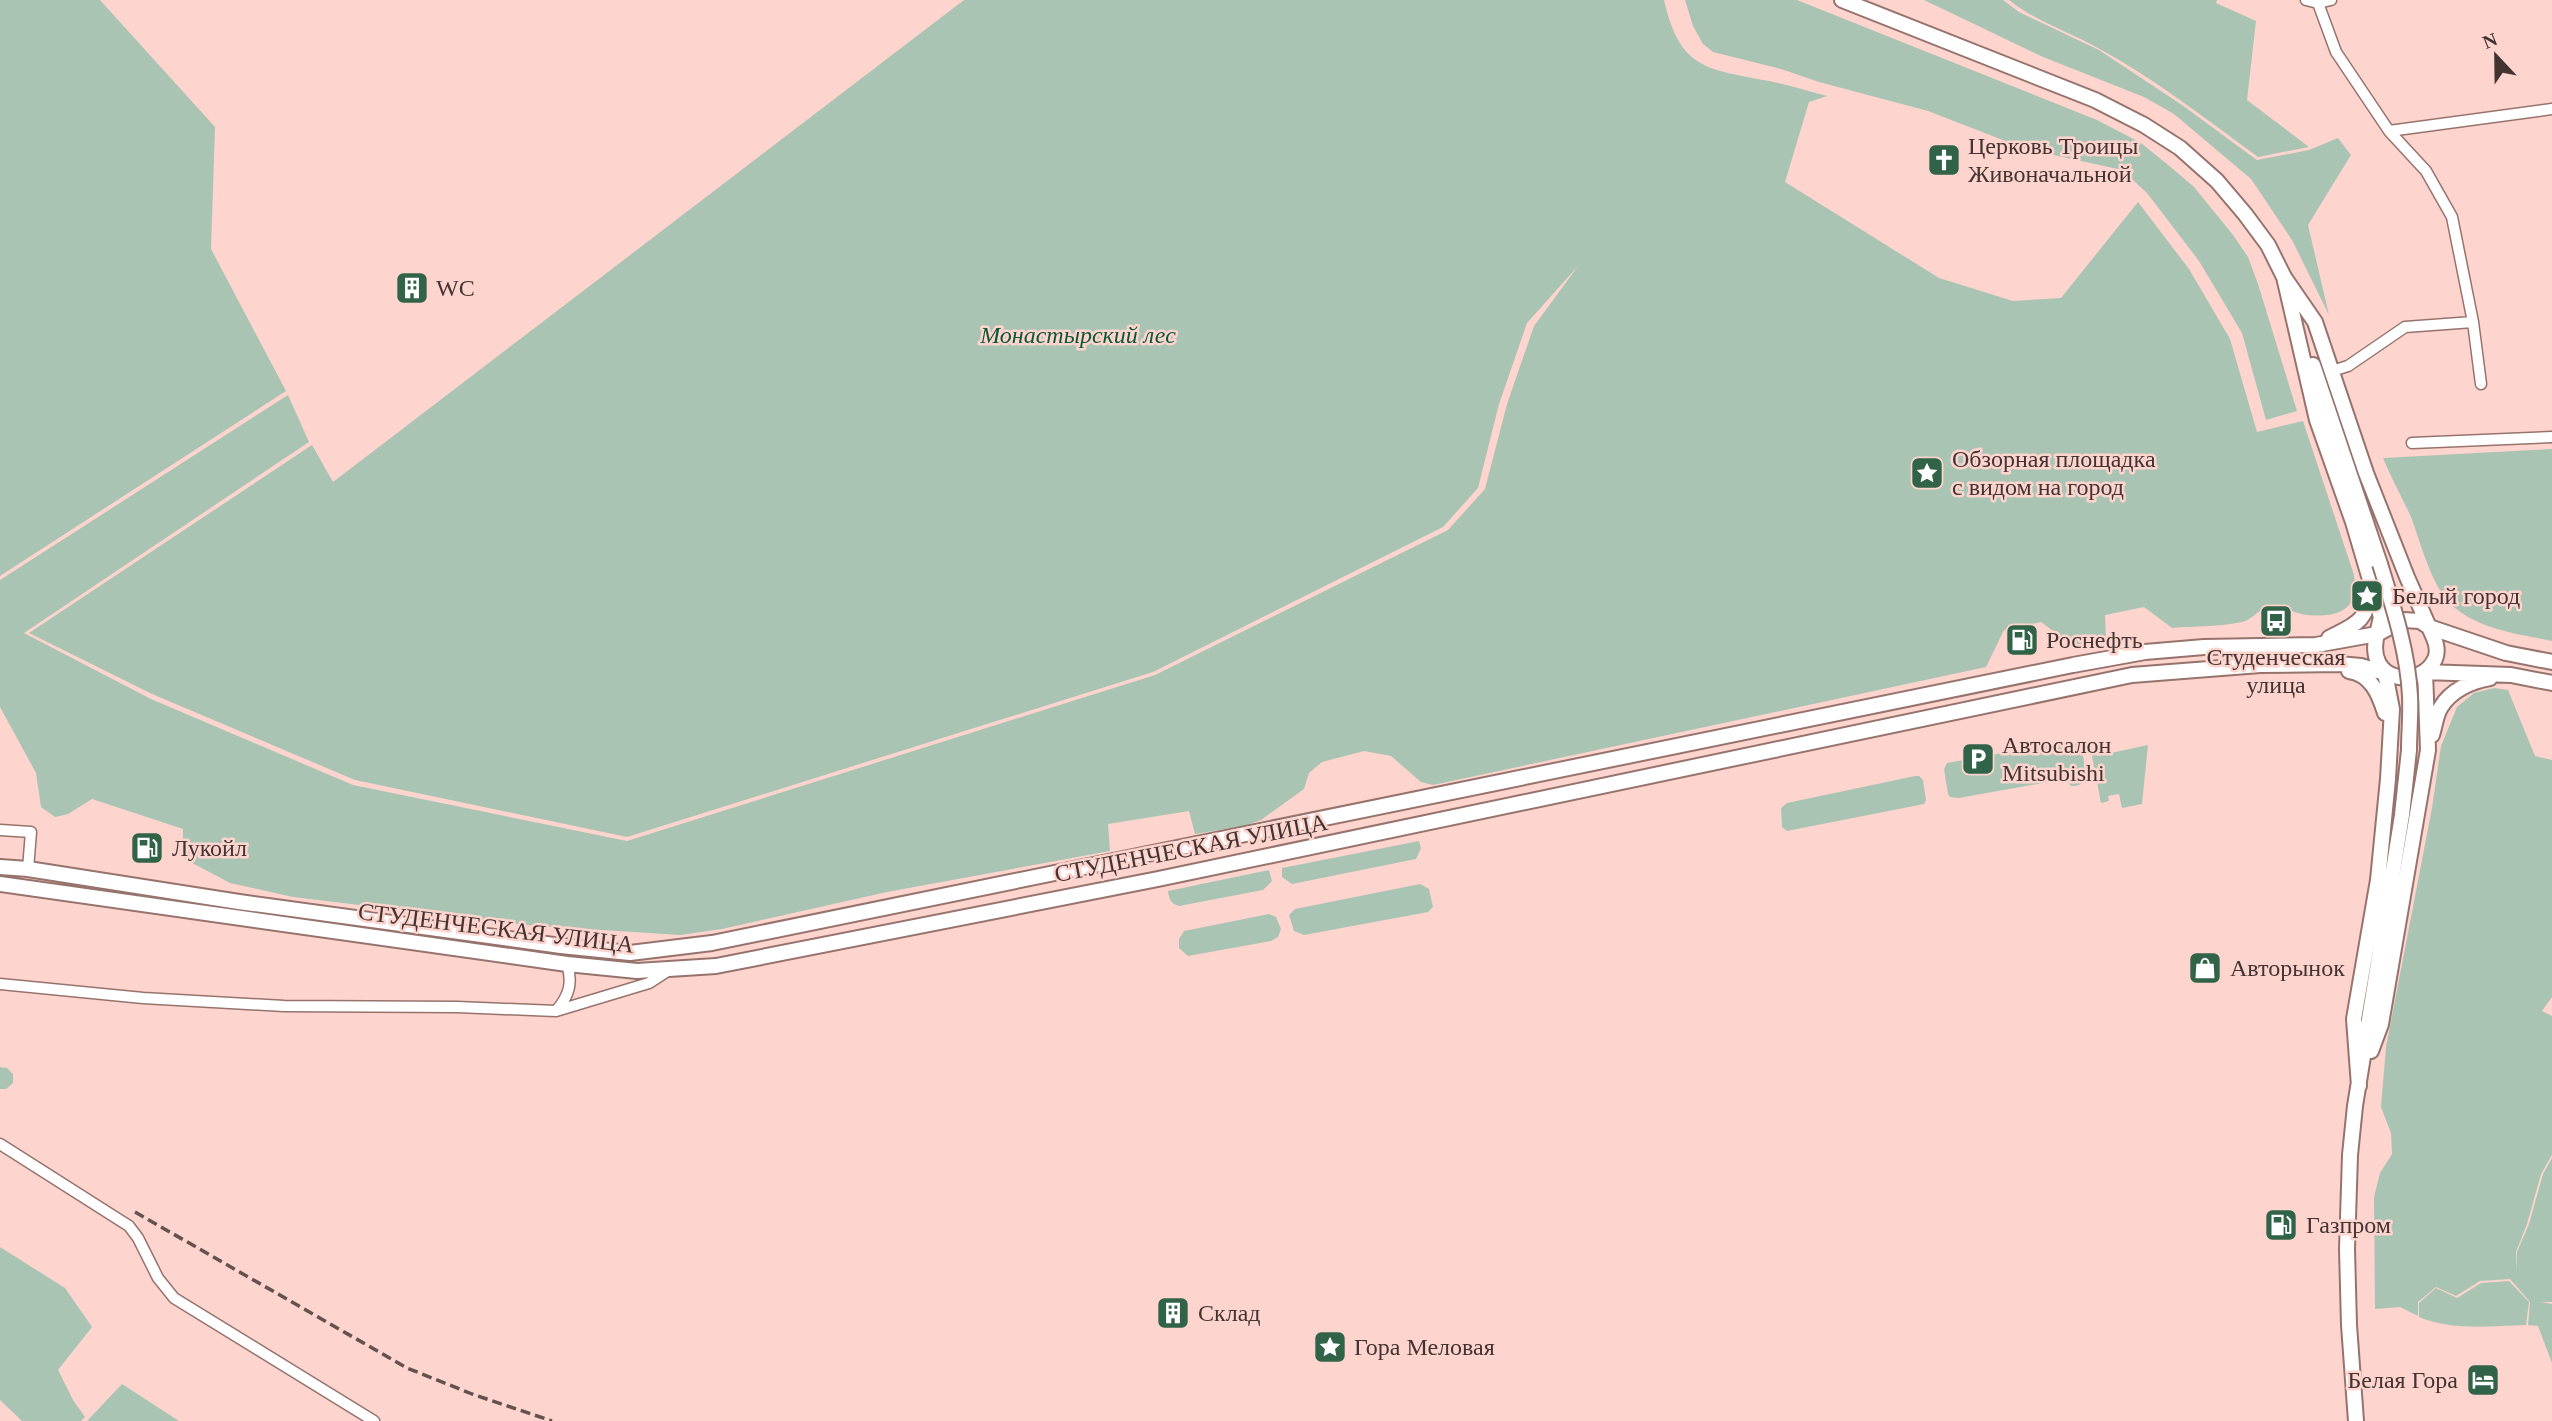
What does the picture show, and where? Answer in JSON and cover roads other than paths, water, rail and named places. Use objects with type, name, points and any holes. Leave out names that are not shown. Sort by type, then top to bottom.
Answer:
[{"type":"main road","points":[[1842,0],[2095,100],[2144,125],[2180,148],[2217,181],[2245,214],[2268,245],[2284,277],[2315,322],[2366,473],[2429,627],[2437,652],[2435,660],[2425,672],[2428,750]]},
{"type":"main road","points":[[2284,277],[2391,599],[2410,695],[2409,750],[2402,815],[2354,1106],[2350,1155],[2348,1325],[2356,1421]]},
{"type":"main road","points":[[2284,277],[2317,420],[2353,522],[2381,617],[2373,647],[2375,659],[2385,673],[2392,709],[2378,880],[2354,1019],[2359,1086]]},
{"type":"main road","points":[[2316,645],[2361,621],[2369,607],[2372,584]]},
{"type":"main road","points":[[2376,634],[2403,620],[2420,621],[2429,627],[2506,653],[2552,662]]},
{"type":"main road","name":"СТУДЕНЧЕСКАЯ УЛИЦА","points":[[0,867],[239,902],[631,953],[712,943],[2073,665],[2145,652],[2204,647],[2316,645],[2376,634]]},
{"type":"main road","points":[[2204,647],[2205,668]]},
{"type":"main road","points":[[2316,666],[2358,672],[2370,681],[2380,697],[2386,715],[2388,779]]},
{"type":"main road","name":"СТУДЕНЧЕСКАЯ УЛИЦА","points":[[0,884],[567,964],[636,971],[716,966],[1158,879],[2132,675],[2205,668],[2316,666],[2361,666],[2385,673]]},
{"type":"main road","points":[[2385,673],[2398,677],[2425,672],[2511,675],[2552,683]]},
{"type":"main road","points":[[2359,1086],[2381,1024],[2428,750],[2441,707],[2463,686],[2511,675]]},
{"type":"main road","points":[[27,869],[29,887]]},
{"type":"street","points":[[2306,0],[2318,3],[2331,0]]},
{"type":"street","points":[[2318,3],[2336,52],[2389,131],[2426,171],[2452,217],[2473,322],[2481,384]]},
{"type":"street","points":[[2389,131],[2552,109]]},
{"type":"street","points":[[2332,371],[2348,366],[2405,327],[2473,322]]},
{"type":"street","points":[[2413,443],[2552,437]]},
{"type":"street","points":[[0,830],[31,832],[27,869]]},
{"type":"street","points":[[556,1011],[567,998],[571,976],[567,964]]},
{"type":"street","points":[[0,985],[144,998],[284,1006],[457,1007],[556,1011],[649,983],[670,970]]},
{"type":"street","points":[[0,1144],[130,1226],[158,1278],[174,1298],[374,1421]]},
{"type":"railway","points":[[135,1212],[407,1368],[472,1394],[552,1421]]},
{"type":"place","name":"Церковь Троицы Живоначальной","points":[[1944,160]]},
{"type":"place","name":"WC","points":[[412,288]]},
{"type":"place","name":"Обзорная площадка с видом на город","points":[[1927,473]]},
{"type":"place","name":"Белый город","points":[[2367,596]]},
{"type":"place","name":"Студенческая улица","points":[[2276,621]]},
{"type":"place","name":"Роснефть","points":[[2022,640]]},
{"type":"place","name":"Автосалон Mitsubishi","points":[[1978,759]]},
{"type":"place","name":"Лукойл","points":[[147,848]]},
{"type":"place","name":"Авторынок","points":[[2205,968]]},
{"type":"place","name":"Газпром","points":[[2281,1225]]},
{"type":"place","name":"Склад","points":[[1173,1313]]},
{"type":"place","name":"Гора Меловая","points":[[1330,1347]]},
{"type":"place","name":"Белая Гора","points":[[2483,1380]]},
{"type":"park label","name":"Монастырский лес","points":[[1078,335]]}]
